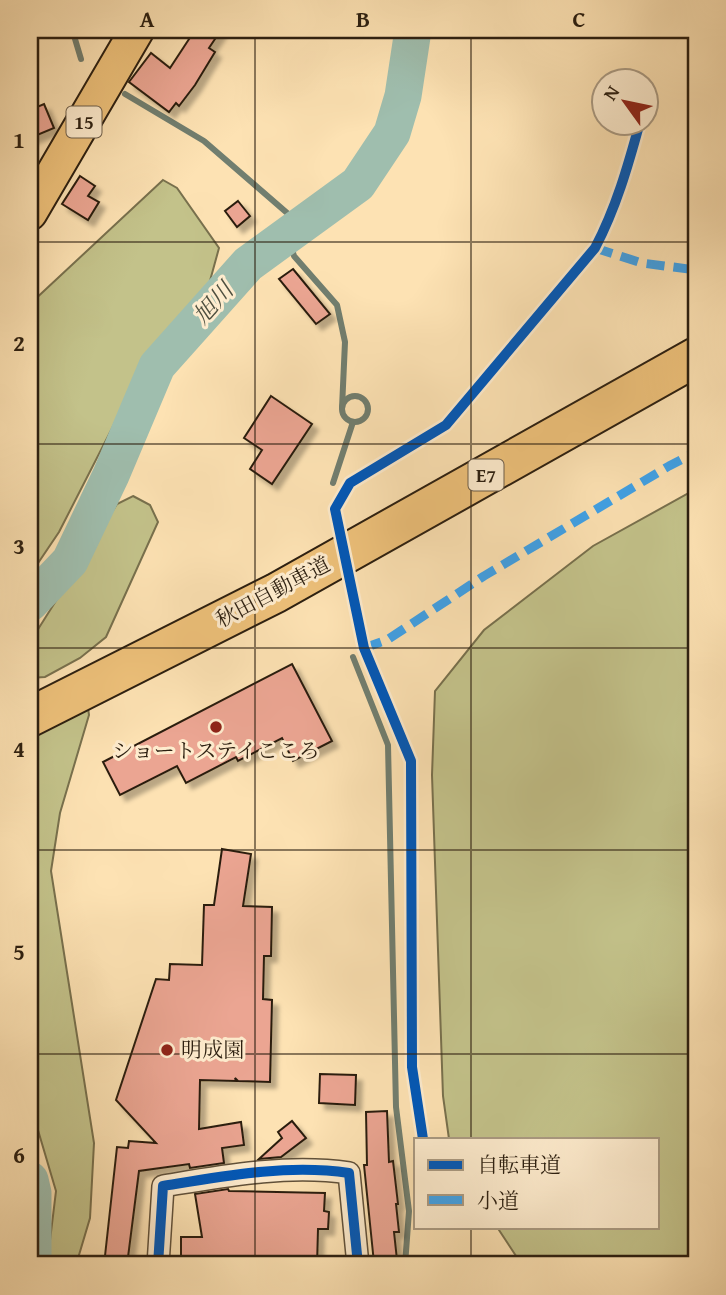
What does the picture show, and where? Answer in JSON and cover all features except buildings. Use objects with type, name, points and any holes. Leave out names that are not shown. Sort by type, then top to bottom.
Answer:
[{"type":"highway","name":"秋田自動車道","points":[[30,717],[276,593],[696,357]]},
{"type":"main road","name":"15","points":[[31,206],[137,30]]},
{"type":"street","points":[[158,1265],[163,1186],[255,1172],[324,1169],[349,1173],[358,1265]]},
{"type":"shaded area","points":[[163,180],[177,188],[219,248],[208,288],[145,364],[59,532],[30,575],[30,304]]},
{"type":"shaded area","points":[[696,489],[696,1265],[522,1265],[498,1228],[660,1228],[660,1138],[449,1138],[443,1096],[432,775],[435,691],[484,630],[593,546]]},
{"type":"shaded area","points":[[133,496],[150,505],[158,522],[106,637],[80,658],[45,677],[30,678],[30,642],[117,504]]},
{"type":"shaded area","points":[[88,708],[89,715],[60,813],[51,871],[94,1143],[90,1218],[76,1265],[47,1265],[56,1191],[30,1103],[30,730]]},
{"type":"waterway","points":[[75,30],[81,59]]},
{"type":"waterway","name":"旭川","points":[[30,603],[70,561],[111,475],[157,366],[248,264],[358,184],[392,133],[403,96],[413,30]]},
{"type":"waterway","points":[[125,94],[204,141],[301,225]]},
{"type":"waterway","points":[[288,235],[294,256],[337,305],[345,342],[342,408]]},
{"type":"waterway","points":[[355,396],[364,400],[368,409],[364,418],[355,422],[346,418],[342,409],[346,400],[355,396]]},
{"type":"waterway","points":[[333,483],[353,422]]},
{"type":"waterway","points":[[353,657],[388,745],[396,1107],[409,1211],[405,1265]]},
{"type":"waterway","name":"旭川","points":[[30,1180],[33,1193],[33,1265]]},
{"type":"marked path","points":[[595,248],[642,263],[696,270]]},
{"type":"marked path","points":[[364,648],[387,640],[484,576],[696,452]]},
{"type":"cycle path","points":[[423,1138],[412,1067],[411,761],[364,648],[335,509],[350,483],[446,425],[595,248],[615,202],[636,136]]},
{"type":"cycle path","points":[[158,1265],[163,1186],[256,1172],[302,1170],[349,1173],[358,1265]]},
{"type":"place","name":"ショートステイこころ","points":[[216,727]]},
{"type":"place","name":"明成園","points":[[167,1050]]}]
